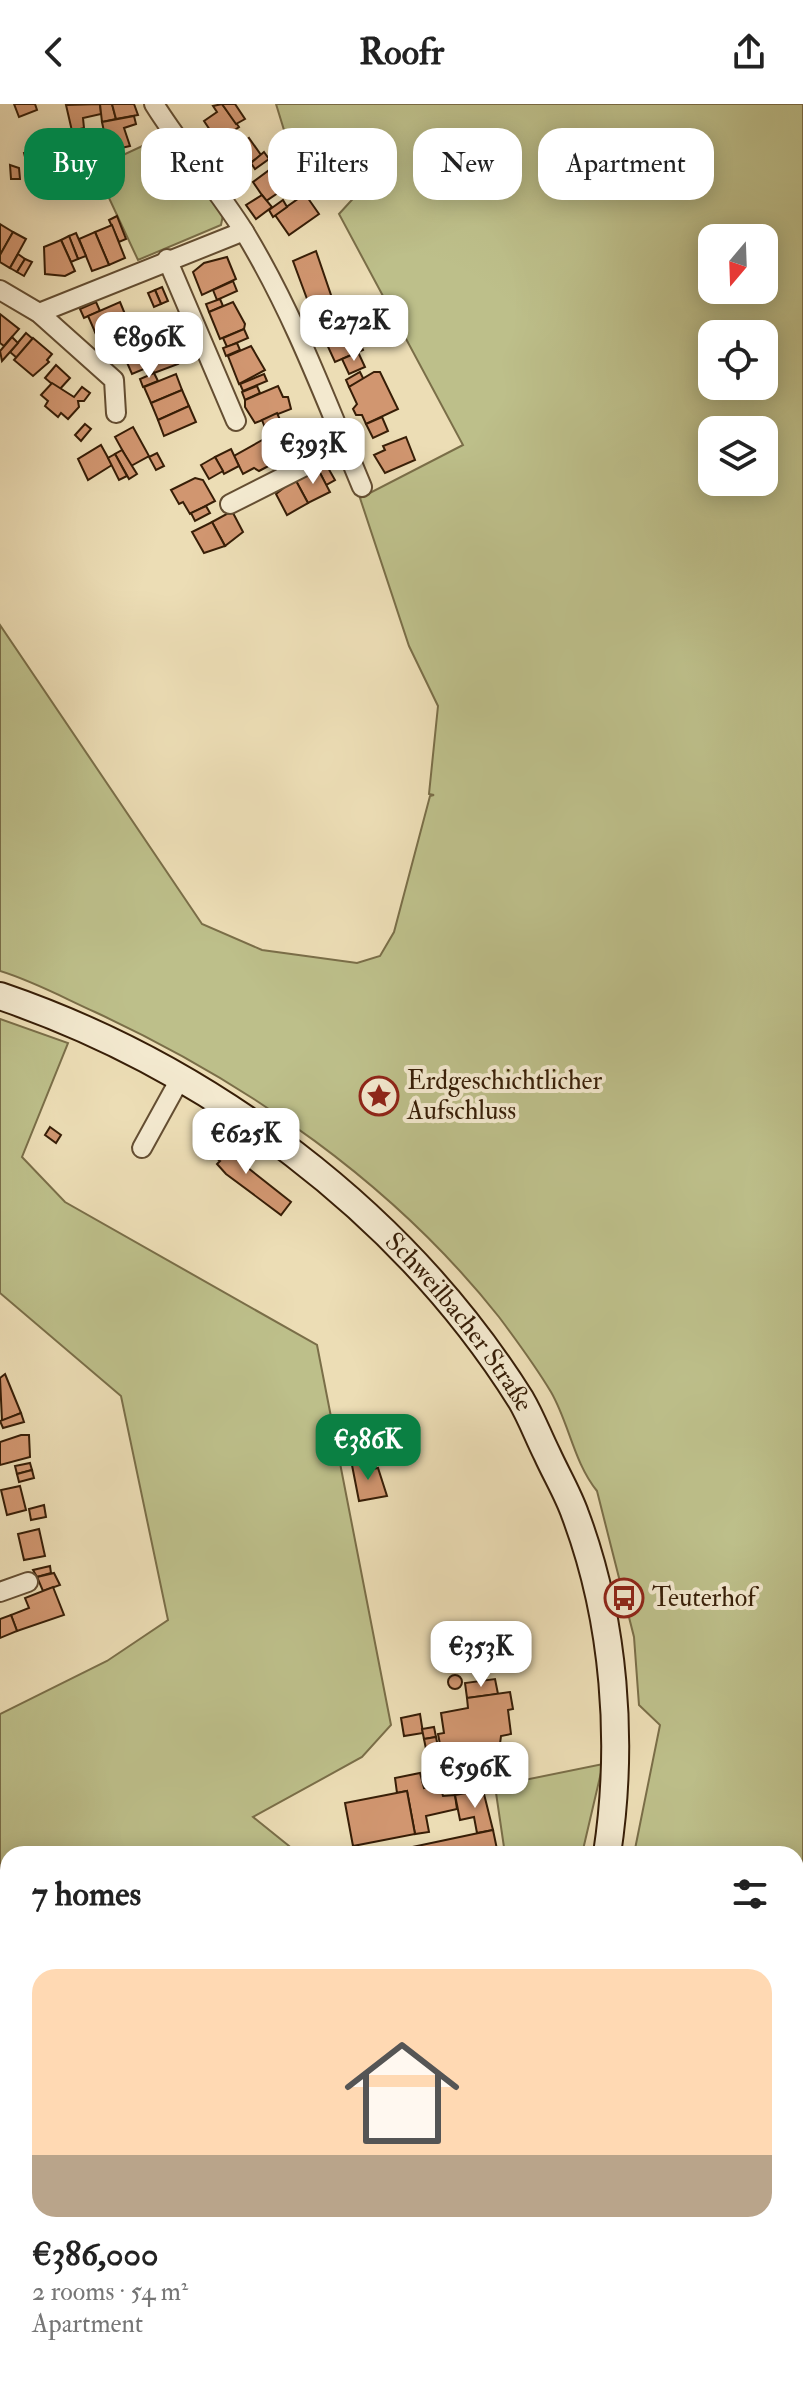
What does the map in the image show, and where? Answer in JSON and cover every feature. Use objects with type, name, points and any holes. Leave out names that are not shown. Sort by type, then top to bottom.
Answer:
[{"type":"main road","name":"Schweilbacher Straße","points":[[0,996],[106,1041],[180,1079],[261,1130],[380,1227],[444,1296],[522,1402],[576,1515],[609,1651],[614,1791],[608,1846]]},
{"type":"street","points":[[154,104],[244,231],[302,338],[362,487]]},
{"type":"street","points":[[39,313],[167,259],[244,231]]},
{"type":"street","points":[[167,259],[236,421]]},
{"type":"street","points":[[0,290],[39,313],[114,380],[116,413]]},
{"type":"street","points":[[230,504],[345,446]]},
{"type":"street","points":[[142,1148],[180,1079]]},
{"type":"street","points":[[1,1588],[28,1582]]},
{"type":"green space","points":[[276,104],[803,104],[803,1846],[636,1846],[660,1725],[639,1705],[634,1637],[597,1491],[577,1456],[551,1392],[499,1317],[457,1268],[365,1180],[262,1104],[152,1040],[48,990],[0,971],[0,625],[202,924],[262,950],[357,963],[380,956],[394,932],[430,796],[434,795],[429,794],[438,706],[409,646],[360,498],[463,445],[339,214],[352,200],[397,200],[397,128],[283,128]]},
{"type":"green space","points":[[141,147],[141,200],[216,200],[224,210],[221,225],[138,260],[110,200],[125,200],[125,154]]},
{"type":"green space","points":[[0,1019],[68,1043],[22,1157],[65,1202],[317,1345],[391,1725],[362,1757],[253,1817],[289,1846],[0,1846],[0,1714],[107,1661],[168,1620],[121,1396],[0,1293]]},
{"type":"green space","points":[[603,1764],[584,1846],[504,1846],[495,1786]]},
{"type":"building","points":[[14,104],[35,104],[37,110],[19,117]]},
{"type":"building","points":[[100,104],[101,114],[83,118],[84,128],[71,128],[66,105]]},
{"type":"building","points":[[100,104],[112,104],[116,119],[102,122]]},
{"type":"building","points":[[112,104],[134,104],[138,115],[116,119]]},
{"type":"building","points":[[222,104],[239,127],[209,128],[204,121],[217,112],[213,106]]},
{"type":"building","points":[[222,104],[235,104],[245,119],[236,124]]},
{"type":"building","points":[[134,116],[136,124],[124,128],[103,128],[102,122]]},
{"type":"building","points":[[125,131],[130,146],[125,147]]},
{"type":"building","points":[[252,142],[261,155],[252,162]]},
{"type":"building","points":[[264,152],[268,158],[255,169],[252,162]]},
{"type":"building","points":[[10,165],[19,168],[20,179],[11,179]]},
{"type":"building","points":[[268,171],[268,200],[266,201],[253,182]]},
{"type":"building","points":[[262,195],[272,207],[256,219],[246,205]]},
{"type":"building","points":[[283,200],[287,207],[273,217],[269,210]]},
{"type":"building","points":[[296,200],[309,200],[319,214],[289,235],[275,215]]},
{"type":"building","points":[[117,216],[126,239],[119,242],[109,220]]},
{"type":"building","points":[[0,224],[13,232],[0,255]]},
{"type":"building","points":[[112,225],[125,258],[109,265],[95,232]]},
{"type":"building","points":[[13,232],[26,239],[10,268],[0,262],[0,255]]},
{"type":"building","points":[[95,232],[109,265],[92,271],[79,239]]},
{"type":"building","points":[[76,233],[86,256],[78,259],[69,236]]},
{"type":"building","points":[[69,236],[78,259],[71,262],[61,240]]},
{"type":"building","points":[[61,240],[75,271],[65,276],[45,274],[44,247]]},
{"type":"building","points":[[316,251],[332,298],[310,307],[293,261]]},
{"type":"building","points":[[18,254],[25,259],[17,272],[10,268]]},
{"type":"building","points":[[227,257],[236,279],[202,295],[193,272],[204,263]]},
{"type":"building","points":[[25,259],[32,262],[24,276],[17,272]]},
{"type":"building","points":[[233,281],[237,291],[217,300],[213,290]]},
{"type":"building","points":[[162,287],[168,301],[161,304],[155,290]]},
{"type":"building","points":[[155,290],[161,304],[154,307],[148,293]]},
{"type":"building","points":[[220,299],[223,306],[209,312],[206,304]]},
{"type":"building","points":[[96,302],[100,311],[84,318],[80,309]]},
{"type":"building","points":[[120,302],[127,319],[95,332],[88,316]]},
{"type":"building","points":[[233,302],[245,324],[244,329],[220,339],[209,312]]},
{"type":"building","points":[[0,314],[19,329],[4,346],[0,343]]},
{"type":"building","points":[[348,314],[363,350],[335,362],[319,327]]},
{"type":"building","points":[[127,319],[133,335],[102,349],[95,332]]},
{"type":"building","points":[[244,329],[248,338],[227,347],[223,338]]},
{"type":"building","points":[[141,331],[148,348],[117,361],[110,345]]},
{"type":"building","points":[[26,333],[33,339],[17,358],[10,352]]},
{"type":"building","points":[[12,337],[18,343],[2,361],[0,351]]},
{"type":"building","points":[[33,338],[52,354],[47,360],[49,362],[33,376],[14,360]]},
{"type":"building","points":[[237,343],[240,350],[226,356],[223,348]]},
{"type":"building","points":[[157,344],[163,361],[132,374],[125,358]]},
{"type":"building","points":[[251,346],[265,370],[239,384],[228,356]]},
{"type":"building","points":[[358,352],[365,367],[349,374],[342,359]]},
{"type":"building","points":[[174,356],[178,364],[154,373],[151,366]]},
{"type":"building","points":[[56,365],[70,378],[59,390],[45,378]]},
{"type":"building","points":[[360,372],[364,380],[349,387],[346,380]]},
{"type":"building","points":[[374,372],[380,372],[398,409],[366,424],[362,415],[356,415],[353,409],[357,404],[349,387]]},
{"type":"building","points":[[154,373],[158,381],[143,387],[140,379]]},
{"type":"building","points":[[176,374],[182,390],[151,403],[144,387]]},
{"type":"building","points":[[264,374],[267,381],[243,391],[240,384]]},
{"type":"building","points":[[52,383],[74,397],[82,387],[90,393],[84,401],[78,401],[79,407],[68,419],[61,413],[58,417],[45,406],[48,401],[41,395]]},
{"type":"building","points":[[257,386],[260,393],[245,400],[242,392]]},
{"type":"building","points":[[278,386],[283,397],[288,397],[291,409],[255,423],[245,407],[245,400]]},
{"type":"building","points":[[182,390],[189,406],[158,420],[151,403]]},
{"type":"building","points":[[189,406],[196,422],[164,436],[158,420]]},
{"type":"building","points":[[277,413],[281,422],[266,430],[262,420]]},
{"type":"building","points":[[382,417],[388,431],[373,438],[366,424]]},
{"type":"building","points":[[85,424],[91,429],[81,441],[75,435]]},
{"type":"building","points":[[133,427],[149,456],[131,466],[115,437]]},
{"type":"building","points":[[406,437],[415,460],[385,473],[374,455],[385,450],[383,446]]},
{"type":"building","points":[[264,439],[270,450],[276,449],[280,460],[259,471],[254,468],[243,474],[234,456]]},
{"type":"building","points":[[101,445],[112,465],[88,480],[78,459]]},
{"type":"building","points":[[231,449],[239,466],[224,474],[215,457]]},
{"type":"building","points":[[122,450],[137,474],[129,479],[115,454]]},
{"type":"building","points":[[157,453],[164,466],[156,470],[149,457]]},
{"type":"building","points":[[115,454],[127,476],[119,480],[108,458]]},
{"type":"building","points":[[215,457],[223,471],[209,479],[201,465]]},
{"type":"building","points":[[327,466],[335,480],[326,485],[319,471]]},
{"type":"building","points":[[319,471],[330,492],[308,503],[295,479]]},
{"type":"building","points":[[195,478],[203,480],[215,501],[190,514],[183,502],[179,504],[171,490]]},
{"type":"building","points":[[295,479],[308,503],[287,515],[276,494]]},
{"type":"building","points":[[206,506],[210,513],[195,521],[191,513]]},
{"type":"building","points":[[232,511],[243,532],[225,546],[212,522]]},
{"type":"building","points":[[212,522],[225,546],[204,553],[192,532]]},
{"type":"building","points":[[50,1127],[61,1135],[56,1143],[45,1135]]},
{"type":"building","points":[[205,1134],[291,1202],[281,1215],[226,1174],[217,1164],[220,1161],[198,1144]]},
{"type":"building","points":[[5,1374],[21,1413],[2,1421],[0,1378]]},
{"type":"building","points":[[21,1413],[24,1422],[3,1428],[0,1421]]},
{"type":"building","points":[[29,1435],[30,1457],[0,1465],[0,1442]]},
{"type":"building","points":[[355,1448],[357,1459],[342,1463],[339,1451]]},
{"type":"building","points":[[360,1459],[368,1470],[378,1468],[387,1496],[359,1501],[351,1460]]},
{"type":"building","points":[[30,1463],[32,1470],[17,1474],[15,1466]]},
{"type":"building","points":[[32,1470],[34,1478],[19,1482],[17,1474]]},
{"type":"building","points":[[20,1486],[26,1510],[7,1515],[1,1490]]},
{"type":"building","points":[[44,1505],[46,1517],[31,1520],[29,1509]]},
{"type":"building","points":[[39,1529],[45,1556],[24,1560],[18,1534]]},
{"type":"building","points":[[50,1566],[51,1573],[37,1577],[33,1570]]},
{"type":"building","points":[[54,1573],[60,1585],[43,1591],[37,1577]]},
{"type":"building","points":[[53,1587],[64,1615],[17,1631],[11,1615],[29,1608],[25,1598]]},
{"type":"building","points":[[11,1615],[17,1631],[0,1638],[0,1619]]},
{"type":"building","points":[[455,1675],[462,1682],[455,1689],[448,1682]]},
{"type":"building","points":[[495,1679],[498,1694],[467,1698],[465,1683]]},
{"type":"building","points":[[510,1692],[513,1709],[508,1710],[511,1734],[501,1736],[500,1744],[503,1773],[453,1781],[450,1764],[444,1765],[438,1734],[444,1733],[441,1713],[468,1708],[467,1698]]},
{"type":"building","points":[[420,1714],[423,1733],[404,1736],[401,1718]]},
{"type":"building","points":[[434,1727],[436,1737],[424,1739],[422,1729]]},
{"type":"building","points":[[436,1737],[440,1757],[428,1759],[424,1739]]},
{"type":"building","points":[[420,1773],[424,1788],[440,1785],[443,1796],[455,1795],[457,1809],[426,1816],[429,1832],[415,1834],[407,1791],[397,1793],[395,1778]]},
{"type":"building","points":[[483,1790],[493,1830],[477,1833],[474,1817],[460,1820],[455,1795]]},
{"type":"building","points":[[407,1791],[415,1834],[353,1846],[345,1803]]},
{"type":"building","points":[[493,1830],[496,1846],[417,1846]]},
{"type":"place","name":"Erdgeschichtlicher Aufschluss","points":[[379,1096]]},
{"type":"place","name":"Teuterhof","points":[[624,1598]]}]
